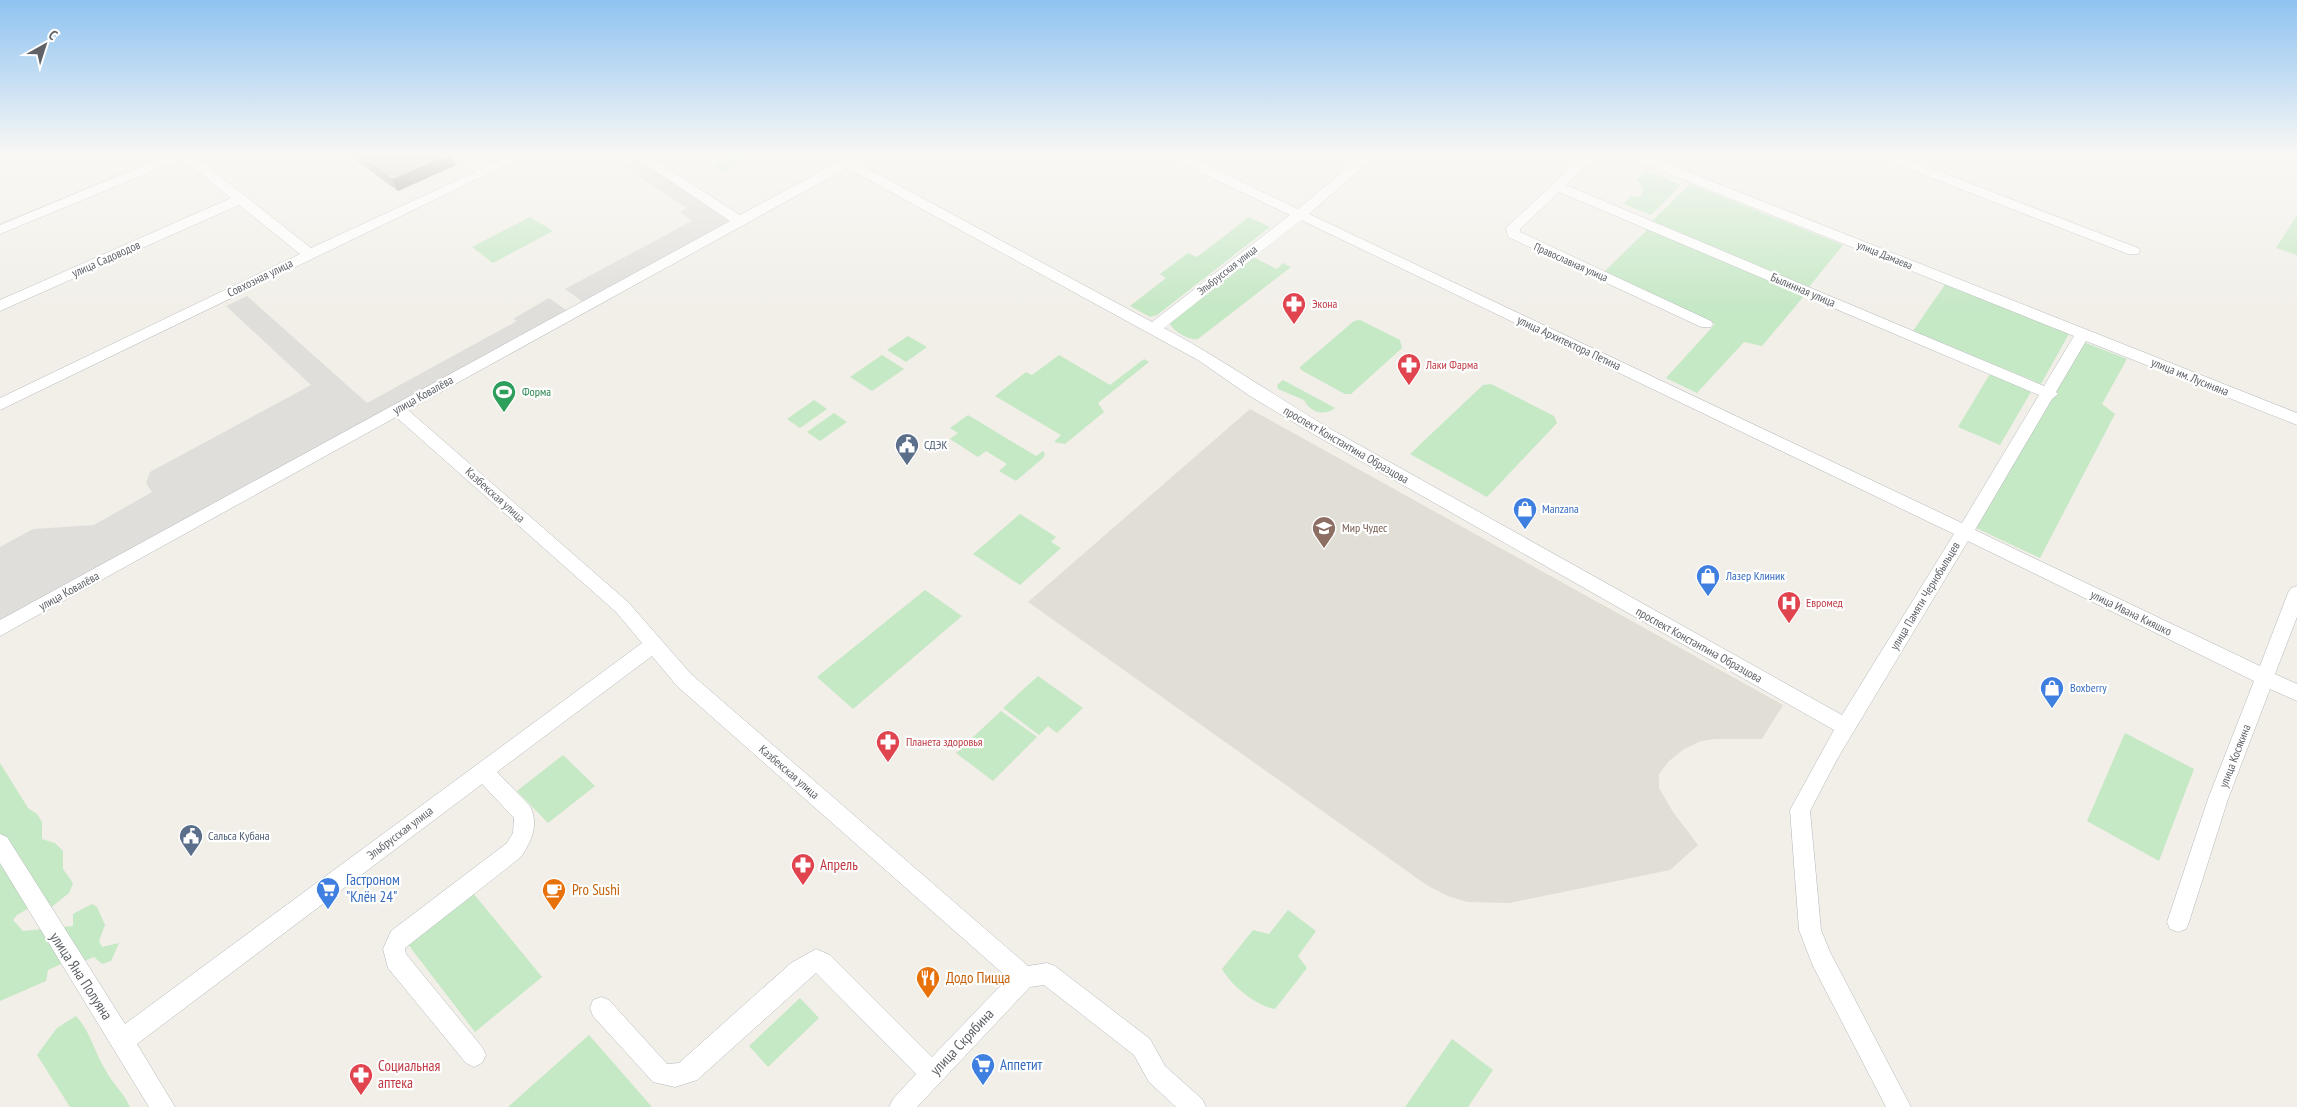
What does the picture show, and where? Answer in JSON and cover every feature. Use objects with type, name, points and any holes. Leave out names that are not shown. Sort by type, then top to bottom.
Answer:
[{"type":"street","points":[[0,230],[59,206]]},
{"type":"street","name":"улица Садоводов","points":[[0,306],[226,206]]},
{"type":"street","points":[[246,206],[309,254]]},
{"type":"street","name":"Совхозная улица","points":[[0,405],[412,206]]},
{"type":"street","points":[[715,206],[739,221]]},
{"type":"street","name":"улица Ковалёва","points":[[0,630],[768,206]]},
{"type":"street","name":"проспект Константина Образцова","points":[[926,206],[1203,356],[1256,392],[1389,471],[1846,727]]},
{"type":"street","name":"улица Архитектора Петина","points":[[1280,206],[1965,532]]},
{"type":"street","name":"Эльбрусская улица","points":[[1153,329],[1310,206]]},
{"type":"street","name":"Православная улица","points":[[1536,206],[1513,228],[1513,234],[1706,324]]},
{"type":"street","name":"Былинная улица","points":[[1603,206],[2050,394]]},
{"type":"street","name":"улица Дамаева","points":[[1761,206],[2083,334]]},
{"type":"street","points":[[2017,206],[2134,251]]},
{"type":"street","name":"улица Памяти Чернобыльцев","points":[[1899,1107],[1868,1051],[1810,930],[1800,810],[1846,727],[1955,545],[1965,532],[2050,394],[2083,334]]},
{"type":"street","name":"улица им. Лусиняна","points":[[2083,334],[2297,419]]},
{"type":"street","name":"Казбекская улица","points":[[397,409],[622,607],[684,680],[1024,977]]},
{"type":"street","name":"улица Ивана Кияшко","points":[[1965,532],[2297,693]]},
{"type":"street","name":"улица Косякина","points":[[2178,922],[2218,799],[2297,592]]},
{"type":"street","name":"Эльбрусская улица","points":[[120,1038],[128,1036],[654,644]]},
{"type":"street","points":[[474,1055],[396,960],[394,944],[399,938],[514,850],[520,842],[526,822],[523,814],[483,771]]},
{"type":"street","name":"улица Яна Полуяна","points":[[0,844],[163,1107]]},
{"type":"street","points":[[601,1008],[661,1074],[671,1077],[680,1076],[690,1072],[799,971],[816,960],[822,963],[933,1074]]},
{"type":"street","points":[[1024,977],[1047,974],[1142,1046],[1157,1074],[1194,1107]]},
{"type":"street","name":"улица Скрябина","points":[[901,1107],[1024,977]]},
{"type":"shaded area","points":[[683,206],[715,206],[739,221],[586,304],[565,289],[692,221],[680,212],[687,208]]},
{"type":"shaded area","points":[[247,296],[367,403],[517,321],[513,319],[549,298],[570,313],[0,629],[0,547],[33,529],[94,525],[152,492],[146,483],[150,472],[311,385],[226,306]]},
{"type":"shaded area","points":[[1250,409],[1783,705],[1762,739],[1715,739],[1701,741],[1684,749],[1668,762],[1659,774],[1659,788],[1673,812],[1698,845],[1670,870],[1509,903],[1467,902],[1448,896],[1428,886],[1028,602]]},
{"type":"green space","points":[[1628,206],[1660,206],[1651,215]]},
{"type":"green space","points":[[1668,206],[1744,206],[1843,245],[1809,287],[1652,221]]},
{"type":"green space","points":[[2297,215],[2297,255],[2276,248]]},
{"type":"green space","points":[[530,217],[553,231],[493,263],[472,247]]},
{"type":"green space","points":[[1249,217],[1270,227],[1157,315],[1150,317],[1130,306],[1166,278],[1160,274],[1188,253],[1197,257]]},
{"type":"green space","points":[[1648,229],[1804,296],[1762,346],[1744,342],[1697,393],[1666,378],[1715,324],[1603,273]]},
{"type":"green space","points":[[1253,257],[1277,269],[1283,263],[1291,267],[1198,339],[1186,337],[1171,326],[1170,323]]},
{"type":"green space","points":[[1946,283],[2070,332],[2041,384],[1913,331]]},
{"type":"green space","points":[[1360,320],[1400,340],[1402,348],[1351,394],[1345,394],[1301,370],[1300,367],[1354,321]]},
{"type":"green space","points":[[908,336],[927,347],[906,362],[887,350]]},
{"type":"green space","points":[[2081,341],[2127,359],[2102,404],[2115,414],[2040,558],[1974,527]]},
{"type":"green space","points":[[882,355],[904,369],[872,391],[850,377]]},
{"type":"green space","points":[[1059,355],[1110,385],[1144,359],[1149,362],[1098,403],[1104,412],[1065,444],[1054,442],[1061,435],[995,396],[1026,372],[1032,375]]},
{"type":"green space","points":[[1990,374],[2031,392],[2000,445],[1958,427]]},
{"type":"green space","points":[[1283,380],[1335,408],[1322,413],[1310,408],[1304,400],[1278,389],[1277,385]]},
{"type":"green space","points":[[1491,384],[1554,416],[1557,423],[1487,497],[1410,454],[1483,385]]},
{"type":"green space","points":[[814,400],[827,409],[800,428],[787,419]]},
{"type":"green space","points":[[834,413],[847,422],[820,441],[807,432]]},
{"type":"green space","points":[[968,415],[1036,456],[1043,451],[1045,454],[1043,458],[1016,481],[999,471],[1007,464],[986,451],[978,457],[950,439],[958,433],[950,428]]},
{"type":"green space","points":[[1020,514],[1056,537],[1051,542],[1061,548],[1020,585],[973,554]]},
{"type":"green space","points":[[925,590],[962,616],[853,709],[817,677]]},
{"type":"green space","points":[[1038,676],[1083,708],[1057,733],[1048,726],[1039,735],[1003,708]]},
{"type":"green space","points":[[1001,711],[1037,737],[993,781],[956,753]]},
{"type":"green space","points":[[2125,733],[2194,769],[2159,861],[2087,821]]},
{"type":"green space","points":[[563,755],[595,786],[548,823],[517,791]]},
{"type":"green space","points":[[0,763],[28,808],[37,814],[42,822],[42,839],[55,843],[63,851],[63,869],[73,883],[69,893],[44,913],[34,905],[17,915],[13,920],[23,931],[73,926],[73,914],[92,904],[97,907],[105,925],[99,941],[102,947],[119,943],[111,961],[102,964],[94,957],[75,965],[68,961],[48,970],[46,981],[0,1001]]},
{"type":"green space","points":[[473,893],[542,977],[475,1032],[407,943]]},
{"type":"green space","points":[[1288,910],[1316,931],[1298,956],[1307,968],[1275,1009],[1260,1004],[1245,994],[1231,982],[1222,969],[1253,930],[1269,934]]},
{"type":"green space","points":[[800,998],[819,1018],[768,1067],[749,1046]]},
{"type":"green space","points":[[76,1016],[89,1035],[106,1071],[130,1107],[70,1107],[37,1055],[57,1028]]},
{"type":"green space","points":[[589,1035],[652,1107],[508,1107]]},
{"type":"green space","points":[[1452,1039],[1493,1070],[1468,1107],[1405,1107]]},
{"type":"place","name":"Экона","points":[[1294,325]]},
{"type":"place","name":"Лаки Фарма","points":[[1409,386]]},
{"type":"place","name":"Форма","points":[[504,413]]},
{"type":"place","name":"СДЭК","points":[[907,466]]},
{"type":"place","name":"Manzana","points":[[1525,530]]},
{"type":"place","name":"Мир Чудес","points":[[1324,549]]},
{"type":"place","name":"Лазер Клиник","points":[[1708,597]]},
{"type":"place","name":"Евромед","points":[[1789,624]]},
{"type":"place","name":"Boxberry","points":[[2052,709]]},
{"type":"place","name":"Планета здоровья","points":[[888,763]]},
{"type":"place","name":"Сальса Кубана","points":[[191,857]]},
{"type":"place","name":"Апрель","points":[[803,886]]},
{"type":"place","name":"Гастроном \"Клён 24\"","points":[[328,910]]},
{"type":"place","name":"Pro Sushi","points":[[554,911]]},
{"type":"place","name":"Додо Пицца","points":[[928,999]]},
{"type":"place","name":"Аппетит","points":[[983,1086]]},
{"type":"place","name":"Социальная аптека","points":[[361,1096]]}]
